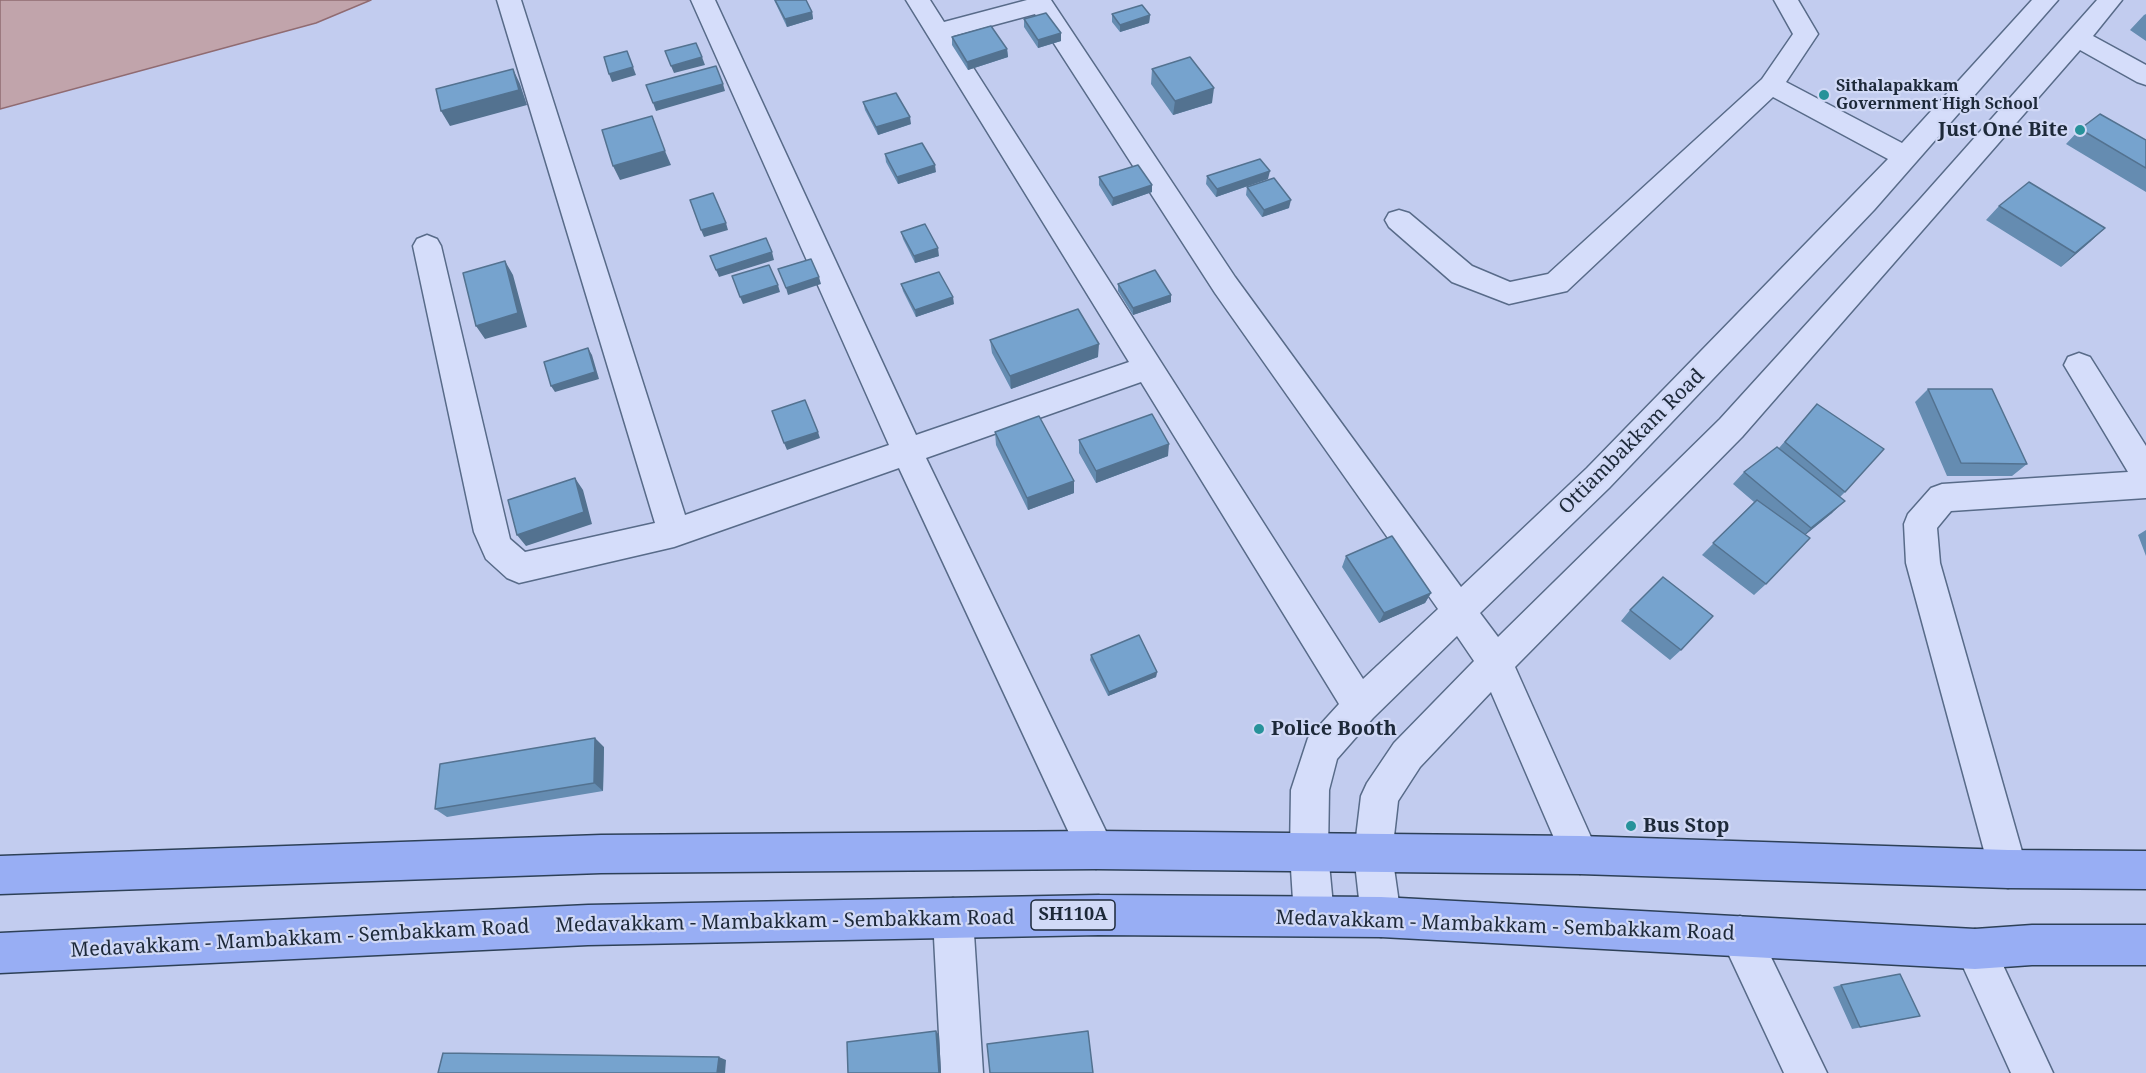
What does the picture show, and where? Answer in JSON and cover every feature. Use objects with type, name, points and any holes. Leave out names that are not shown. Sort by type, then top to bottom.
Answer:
[{"type":"main road","points":[[0,876],[601,854],[906,854],[1096,850],[1580,855],[2008,869],[2146,870]]},
{"type":"main road","name":"Medavakkam - Mambakkam - Sembakkam Road","points":[[0,953],[588,925],[1099,915],[1381,917],[1975,949],[2032,945],[2146,945]]},
{"type":"street","points":[[509,0],[674,533]]},
{"type":"street","points":[[703,0],[908,453],[1096,850]]},
{"type":"street","points":[[918,0],[1360,706]]},
{"type":"street","points":[[1399,220],[1462,274],[1481,282],[1509,292],[1557,283],[1771,85],[1806,34],[1786,0]]},
{"type":"street","name":"Ottiambakkam Road","points":[[1314,916],[1308,853],[1310,790],[1322,750],[1360,706],[1598,478],[1864,203],[2046,0]]},
{"type":"street","points":[[1381,917],[1372,854],[1380,796],[1407,755],[1731,428],[1932,205],[2110,0]]},
{"type":"street","points":[[938,32],[1041,4],[1225,285],[1496,663],[1580,855]]},
{"type":"street","points":[[2076,37],[2146,76]]},
{"type":"street","points":[[1771,85],[1906,157]]},
{"type":"street","points":[[427,246],[490,532],[498,549],[519,567],[674,533],[1147,368]]},
{"type":"street","points":[[2079,365],[2146,474]]},
{"type":"street","points":[[2008,869],[1923,563],[1920,524],[1942,498],[2146,484]]},
{"type":"street","points":[[953,918],[962,1073]]},
{"type":"street","points":[[1740,936],[1806,1073]]},
{"type":"street","points":[[1975,949],[2032,1073]]},
{"type":"shaded area","points":[[0,0],[371,0],[316,23],[0,109]]},
{"type":"building","points":[[775,0],[806,0],[812,12],[785,19]]},
{"type":"building","points":[[1142,5],[1150,15],[1120,25],[1112,14]]},
{"type":"building","points":[[1046,13],[1061,33],[1038,40],[1024,19]]},
{"type":"building","points":[[991,26],[1007,49],[967,62],[952,37]]},
{"type":"building","points":[[696,43],[702,57],[671,66],[665,51]]},
{"type":"building","points":[[627,51],[633,67],[609,74],[604,57]]},
{"type":"building","points":[[1190,57],[1214,88],[1175,101],[1152,69]]},
{"type":"building","points":[[716,66],[723,84],[653,103],[646,85]]},
{"type":"building","points":[[513,69],[519,90],[441,111],[436,89]]},
{"type":"building","points":[[896,93],[910,117],[876,127],[863,102]]},
{"type":"building","points":[[2100,114],[2146,140],[2146,168],[2080,129]]},
{"type":"building","points":[[652,116],[665,151],[613,166],[602,130]]},
{"type":"building","points":[[922,143],[935,165],[897,177],[885,154]]},
{"type":"building","points":[[1260,159],[1270,171],[1217,189],[1207,176]]},
{"type":"building","points":[[1138,165],[1152,185],[1113,198],[1099,177]]},
{"type":"building","points":[[1274,178],[1291,200],[1264,210],[1247,187]]},
{"type":"building","points":[[2029,182],[2105,228],[2075,253],[1999,206]]},
{"type":"building","points":[[713,193],[726,223],[701,230],[690,200]]},
{"type":"building","points":[[925,224],[938,248],[914,256],[901,232]]},
{"type":"building","points":[[766,238],[772,252],[716,270],[710,256]]},
{"type":"building","points":[[811,259],[819,277],[786,288],[778,269]]},
{"type":"building","points":[[505,261],[518,313],[476,326],[463,273]]},
{"type":"building","points":[[769,265],[778,285],[740,297],[732,276]]},
{"type":"building","points":[[1155,270],[1171,295],[1133,308],[1118,284]]},
{"type":"building","points":[[939,272],[953,297],[915,310],[901,284]]},
{"type":"building","points":[[1078,309],[1099,344],[1010,376],[990,340]]},
{"type":"building","points":[[588,348],[595,372],[551,386],[544,362]]},
{"type":"building","points":[[1928,389],[1992,389],[2027,464],[1961,463]]},
{"type":"building","points":[[805,400],[818,432],[784,443],[772,411]]},
{"type":"building","points":[[1817,404],[1884,449],[1845,492],[1785,442]]},
{"type":"building","points":[[1152,414],[1169,444],[1096,471],[1079,440]]},
{"type":"building","points":[[1039,416],[1074,481],[1027,498],[995,432]]},
{"type":"building","points":[[1777,447],[1845,501],[1811,528],[1744,472]]},
{"type":"building","points":[[575,478],[584,512],[517,535],[508,500]]},
{"type":"building","points":[[1757,500],[1810,538],[1766,584],[1713,543]]},
{"type":"building","points":[[1392,536],[1431,593],[1384,613],[1346,556]]},
{"type":"building","points":[[1663,577],[1713,616],[1681,650],[1630,610]]},
{"type":"building","points":[[1139,635],[1157,672],[1109,692],[1091,655]]},
{"type":"building","points":[[595,738],[594,783],[435,809],[440,764]]},
{"type":"building","points":[[1900,974],[1920,1016],[1860,1027],[1841,985]]},
{"type":"building","points":[[936,1031],[939,1073],[848,1073],[847,1042]]},
{"type":"building","points":[[1088,1031],[1093,1073],[990,1073],[987,1044]]},
{"type":"building","points":[[443,1053],[719,1057],[717,1073],[438,1073]]},
{"type":"place","name":"Sithalapakkam Government High School","points":[[1824,95]]},
{"type":"place","name":"Just One Bite","points":[[2080,130]]},
{"type":"place","name":"Police Booth","points":[[1259,729]]},
{"type":"place","name":"Bus Stop","points":[[1631,826]]}]
